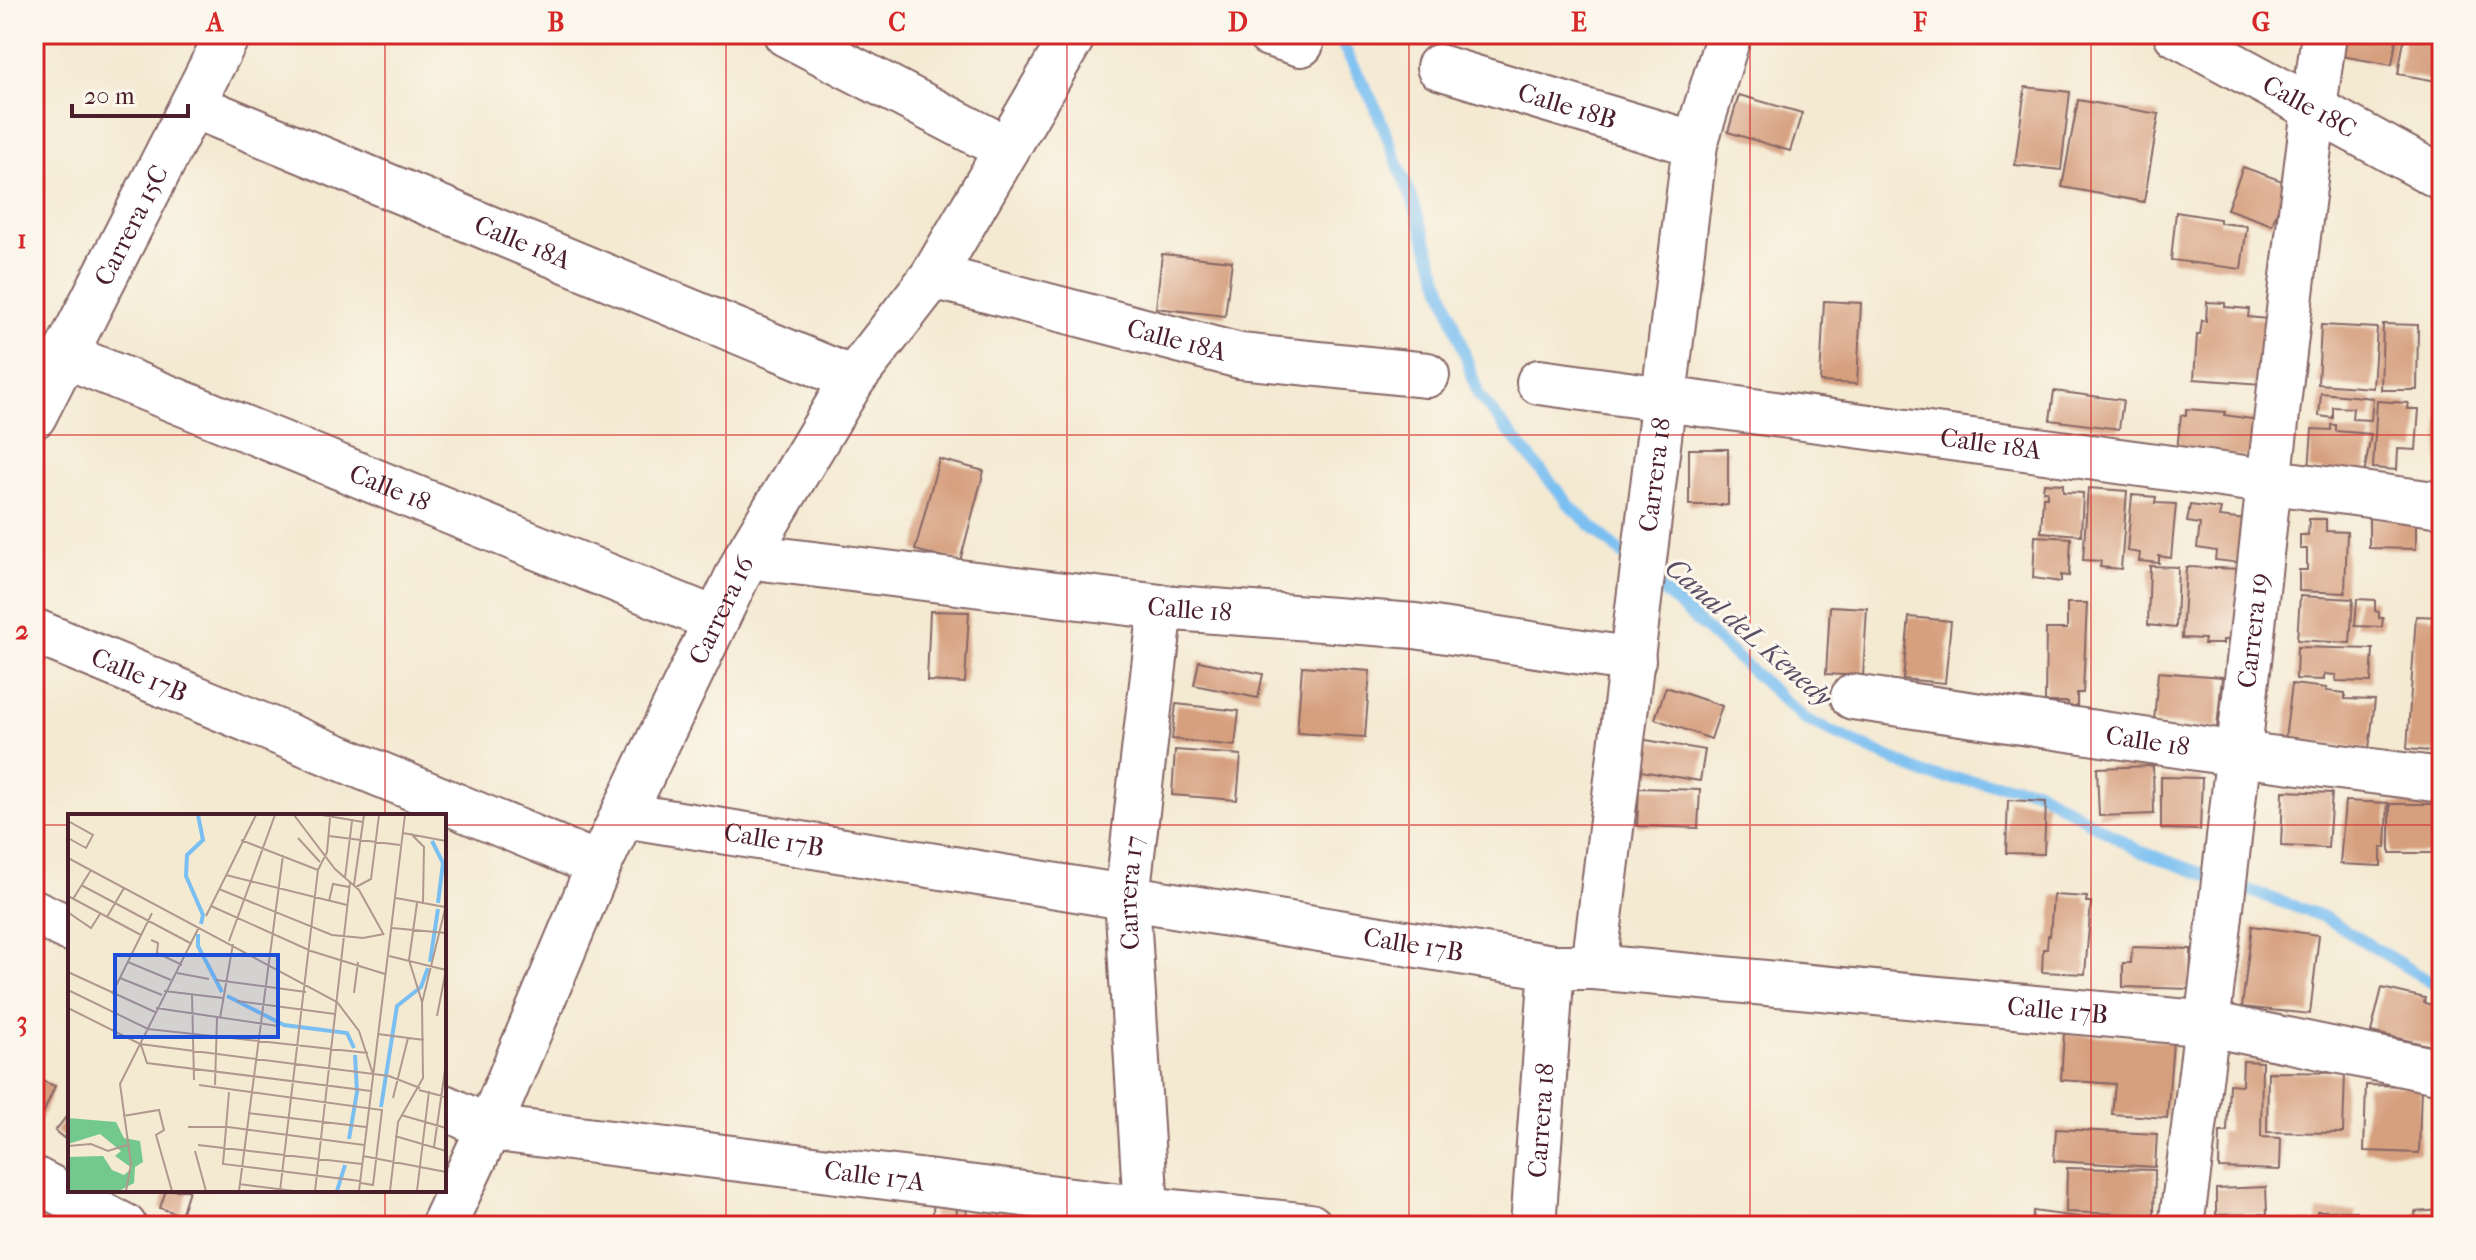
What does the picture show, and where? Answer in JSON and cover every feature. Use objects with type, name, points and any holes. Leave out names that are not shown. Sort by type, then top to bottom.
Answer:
[{"type":"street","name":"Carrera 15C","points":[[34,416],[228,34]]},
{"type":"street","points":[[786,34],[1007,149]]},
{"type":"street","name":"Carrera 16","points":[[443,1226],[489,1128],[599,865],[747,556],[853,379],[933,276],[1074,34]]},
{"type":"street","name":"Carrera 18","points":[[1533,1226],[1573,967],[1633,660],[1695,144],[1729,34]]},
{"type":"street","name":"Calle 18C","points":[[2176,34],[2442,178]]},
{"type":"street","name":"Carrera 19","points":[[2181,1226],[2209,1024],[2269,480],[2324,34]]},
{"type":"street","name":"Calle 18B","points":[[1439,67],[1695,144]]},
{"type":"street","name":"Calle 18A","points":[[192,105],[853,379]]},
{"type":"street","name":"Calle 18A","points":[[933,276],[1240,356],[1427,375]]},
{"type":"street","name":"Calle 18","points":[[64,355],[716,620]]},
{"type":"street","name":"Calle 18A","points":[[1539,382],[2442,505]]},
{"type":"street","name":"Calle 18","points":[[747,556],[1161,607],[1415,626],[1633,660]]},
{"type":"street","name":"Carrera 17","points":[[1146,1217],[1127,897],[1161,607]]},
{"type":"street","name":"Calle 17B","points":[[34,631],[599,865]]},
{"type":"street","name":"Calle 18","points":[[1853,697],[2238,754],[2442,780]]},
{"type":"street","name":"Calle 17B","points":[[624,815],[1573,967],[2209,1024],[2442,1072]]},
{"type":"street","points":[[34,912],[68,928]]},
{"type":"street","name":"Calle 17A","points":[[446,1108],[489,1128],[1146,1217],[1310,1226]]},
{"type":"street","points":[[34,1179],[124,1226]]},
{"type":"building","points":[[2333,34],[2397,34],[2392,65],[2330,54]]},
{"type":"building","points":[[2405,34],[2442,34],[2442,82],[2398,74]]},
{"type":"building","points":[[2025,87],[2070,92],[2061,170],[2015,165]]},
{"type":"building","points":[[1739,95],[1802,113],[1790,151],[1728,132]]},
{"type":"building","points":[[2078,100],[2159,114],[2144,202],[2062,187]]},
{"type":"building","points":[[2243,167],[2288,183],[2272,225],[2227,209]]},
{"type":"building","points":[[2176,212],[2247,226],[2241,269],[2171,260]]},
{"type":"building","points":[[1162,254],[1232,261],[1225,316],[1156,308]]},
{"type":"building","points":[[1824,301],[1861,303],[1857,384],[1820,382]]},
{"type":"building","points":[[2207,302],[2249,309],[2248,317],[2267,319],[2262,384],[2194,379],[2197,335],[2200,335],[2202,320],[2206,321]]},
{"type":"building","points":[[2383,324],[2418,325],[2417,390],[2381,390]]},
{"type":"building","points":[[2321,325],[2377,328],[2373,388],[2318,384]]},
{"type":"building","points":[[2054,391],[2123,400],[2119,429],[2050,420]]},
{"type":"building","points":[[2321,393],[2373,398],[2371,420],[2352,419],[2353,408],[2333,407],[2333,418],[2319,416]]},
{"type":"building","points":[[2377,401],[2408,403],[2407,409],[2419,409],[2416,450],[2398,449],[2397,470],[2373,468]]},
{"type":"building","points":[[2186,409],[2225,412],[2224,415],[2259,420],[2255,458],[2177,449],[2181,415],[2186,415]]},
{"type":"building","points":[[2439,415],[2442,415],[2442,467],[2438,467]]},
{"type":"building","points":[[2331,425],[2336,425],[2336,431],[2371,434],[2364,475],[2309,470],[2312,429],[2331,430]]},
{"type":"building","points":[[1689,449],[1728,449],[1728,505],[1689,505]]},
{"type":"building","points":[[939,459],[984,471],[960,561],[915,550]]},
{"type":"building","points":[[2044,483],[2063,484],[2063,492],[2083,493],[2081,535],[2041,532],[2043,497],[2047,497],[2047,491],[2043,491]]},
{"type":"building","points":[[2088,488],[2127,491],[2121,569],[2100,567],[2101,561],[2083,560]]},
{"type":"building","points":[[2132,495],[2156,497],[2155,503],[2176,504],[2171,558],[2159,556],[2159,563],[2139,561],[2140,553],[2127,551]]},
{"type":"building","points":[[2190,505],[2221,509],[2219,517],[2246,520],[2240,563],[2215,560],[2216,551],[2197,548],[2200,524],[2187,522]]},
{"type":"building","points":[[2369,518],[2416,518],[2416,549],[2369,548]]},
{"type":"building","points":[[2309,519],[2326,519],[2326,531],[2347,532],[2345,593],[2299,591],[2299,570],[2307,570],[2307,549],[2300,549],[2300,535],[2308,535]]},
{"type":"building","points":[[2035,536],[2071,538],[2069,576],[2061,575],[2061,582],[2033,578]]},
{"type":"building","points":[[2150,566],[2178,567],[2176,628],[2148,625]]},
{"type":"building","points":[[2186,567],[2242,569],[2238,640],[2204,644],[2205,639],[2182,638]]},
{"type":"building","points":[[2300,596],[2353,599],[2350,643],[2297,640]]},
{"type":"building","points":[[2357,599],[2375,600],[2375,611],[2379,612],[2379,618],[2383,618],[2382,627],[2355,626]]},
{"type":"building","points":[[2067,603],[2087,603],[2083,693],[2077,693],[2077,706],[2068,706],[2068,702],[2045,702],[2046,629],[2067,629]]},
{"type":"building","points":[[1830,606],[1867,608],[1863,676],[1826,674]]},
{"type":"building","points":[[930,611],[969,612],[965,683],[927,681]]},
{"type":"building","points":[[2416,616],[2442,617],[2442,752],[2407,749]]},
{"type":"building","points":[[1909,617],[1951,621],[1945,683],[1903,679]]},
{"type":"building","points":[[2297,647],[2373,649],[2371,682],[2336,681],[2336,675],[2324,674],[2324,680],[2296,679]]},
{"type":"building","points":[[1199,661],[1263,674],[1258,698],[1194,685]]},
{"type":"building","points":[[1302,666],[1370,671],[1365,737],[1297,733]]},
{"type":"building","points":[[2158,672],[2222,677],[2217,728],[2154,723]]},
{"type":"building","points":[[2292,684],[2345,693],[2345,699],[2375,700],[2369,749],[2285,739]]},
{"type":"building","points":[[1666,687],[1722,706],[1711,739],[1655,719]]},
{"type":"building","points":[[1176,704],[1239,711],[1235,746],[1172,739]]},
{"type":"building","points":[[1640,739],[1705,750],[1700,781],[1635,770]]},
{"type":"building","points":[[1175,750],[1241,755],[1237,800],[1172,795]]},
{"type":"building","points":[[2153,766],[2154,814],[2099,816],[2097,768]]},
{"type":"building","points":[[2161,777],[2202,778],[2200,830],[2161,829]]},
{"type":"building","points":[[1639,788],[1700,790],[1698,828],[1637,826]]},
{"type":"building","points":[[2283,791],[2332,793],[2328,848],[2281,846]]},
{"type":"building","points":[[2008,800],[2046,802],[2044,854],[2006,853]]},
{"type":"building","points":[[2345,801],[2388,803],[2386,848],[2381,848],[2381,866],[2340,864]]},
{"type":"building","points":[[2390,804],[2442,804],[2442,853],[2390,853]]},
{"type":"building","points":[[2053,895],[2087,897],[2086,902],[2091,902],[2085,974],[2042,972],[2043,949],[2047,949],[2050,936]]},
{"type":"building","points":[[2252,926],[2319,935],[2310,1014],[2242,1007]]},
{"type":"building","points":[[2132,947],[2191,949],[2190,989],[2123,987],[2123,963],[2131,963]]},
{"type":"building","points":[[2382,988],[2425,998],[2424,1003],[2442,1007],[2436,1047],[2371,1032]]},
{"type":"building","points":[[2064,1033],[2173,1042],[2167,1118],[2112,1114],[2115,1084],[2061,1080]]},
{"type":"building","points":[[2243,1061],[2262,1062],[2261,1137],[2281,1138],[2280,1170],[2219,1168],[2220,1132],[2227,1132],[2229,1084],[2242,1085]]},
{"type":"building","points":[[2268,1072],[2345,1073],[2343,1133],[2267,1132]]},
{"type":"building","points":[[34,1078],[55,1086],[34,1135]]},
{"type":"building","points":[[2366,1085],[2421,1086],[2419,1153],[2364,1151]]},
{"type":"building","points":[[68,1115],[68,1141],[55,1131]]},
{"type":"building","points":[[2056,1129],[2157,1134],[2155,1167],[2054,1161]]},
{"type":"building","points":[[2067,1168],[2155,1170],[2154,1215],[2066,1212]]},
{"type":"building","points":[[2266,1187],[2267,1214],[2216,1215],[2216,1189]]},
{"type":"building","points":[[935,1189],[958,1191],[956,1224],[932,1222]]},
{"type":"building","points":[[165,1192],[188,1192],[181,1215],[160,1208]]},
{"type":"building","points":[[1029,1200],[1030,1226],[1000,1226],[999,1201]]},
{"type":"building","points":[[967,1201],[993,1202],[992,1226],[966,1226]]},
{"type":"building","points":[[34,1204],[57,1215],[52,1226],[34,1226]]},
{"type":"building","points":[[2442,1210],[2442,1226],[2416,1226],[2415,1212]]},
{"type":"building","points":[[2033,1211],[2085,1218],[2084,1226],[2032,1226]]},
{"type":"building","points":[[2317,1211],[2356,1211],[2356,1226],[2317,1226]]},
{"type":"building","points":[[2276,1219],[2314,1221],[2313,1226],[2276,1226]]},
{"type":"waterway","name":"Canal deL Kenedy","points":[[1337,34],[1375,106],[1413,202],[1479,396],[1573,509],[1632,563]]},
{"type":"waterway","name":"Canal deL Kenedy","points":[[1652,581],[1806,720],[1927,775],[2035,789],[2139,851],[2324,917],[2442,989]]}]
